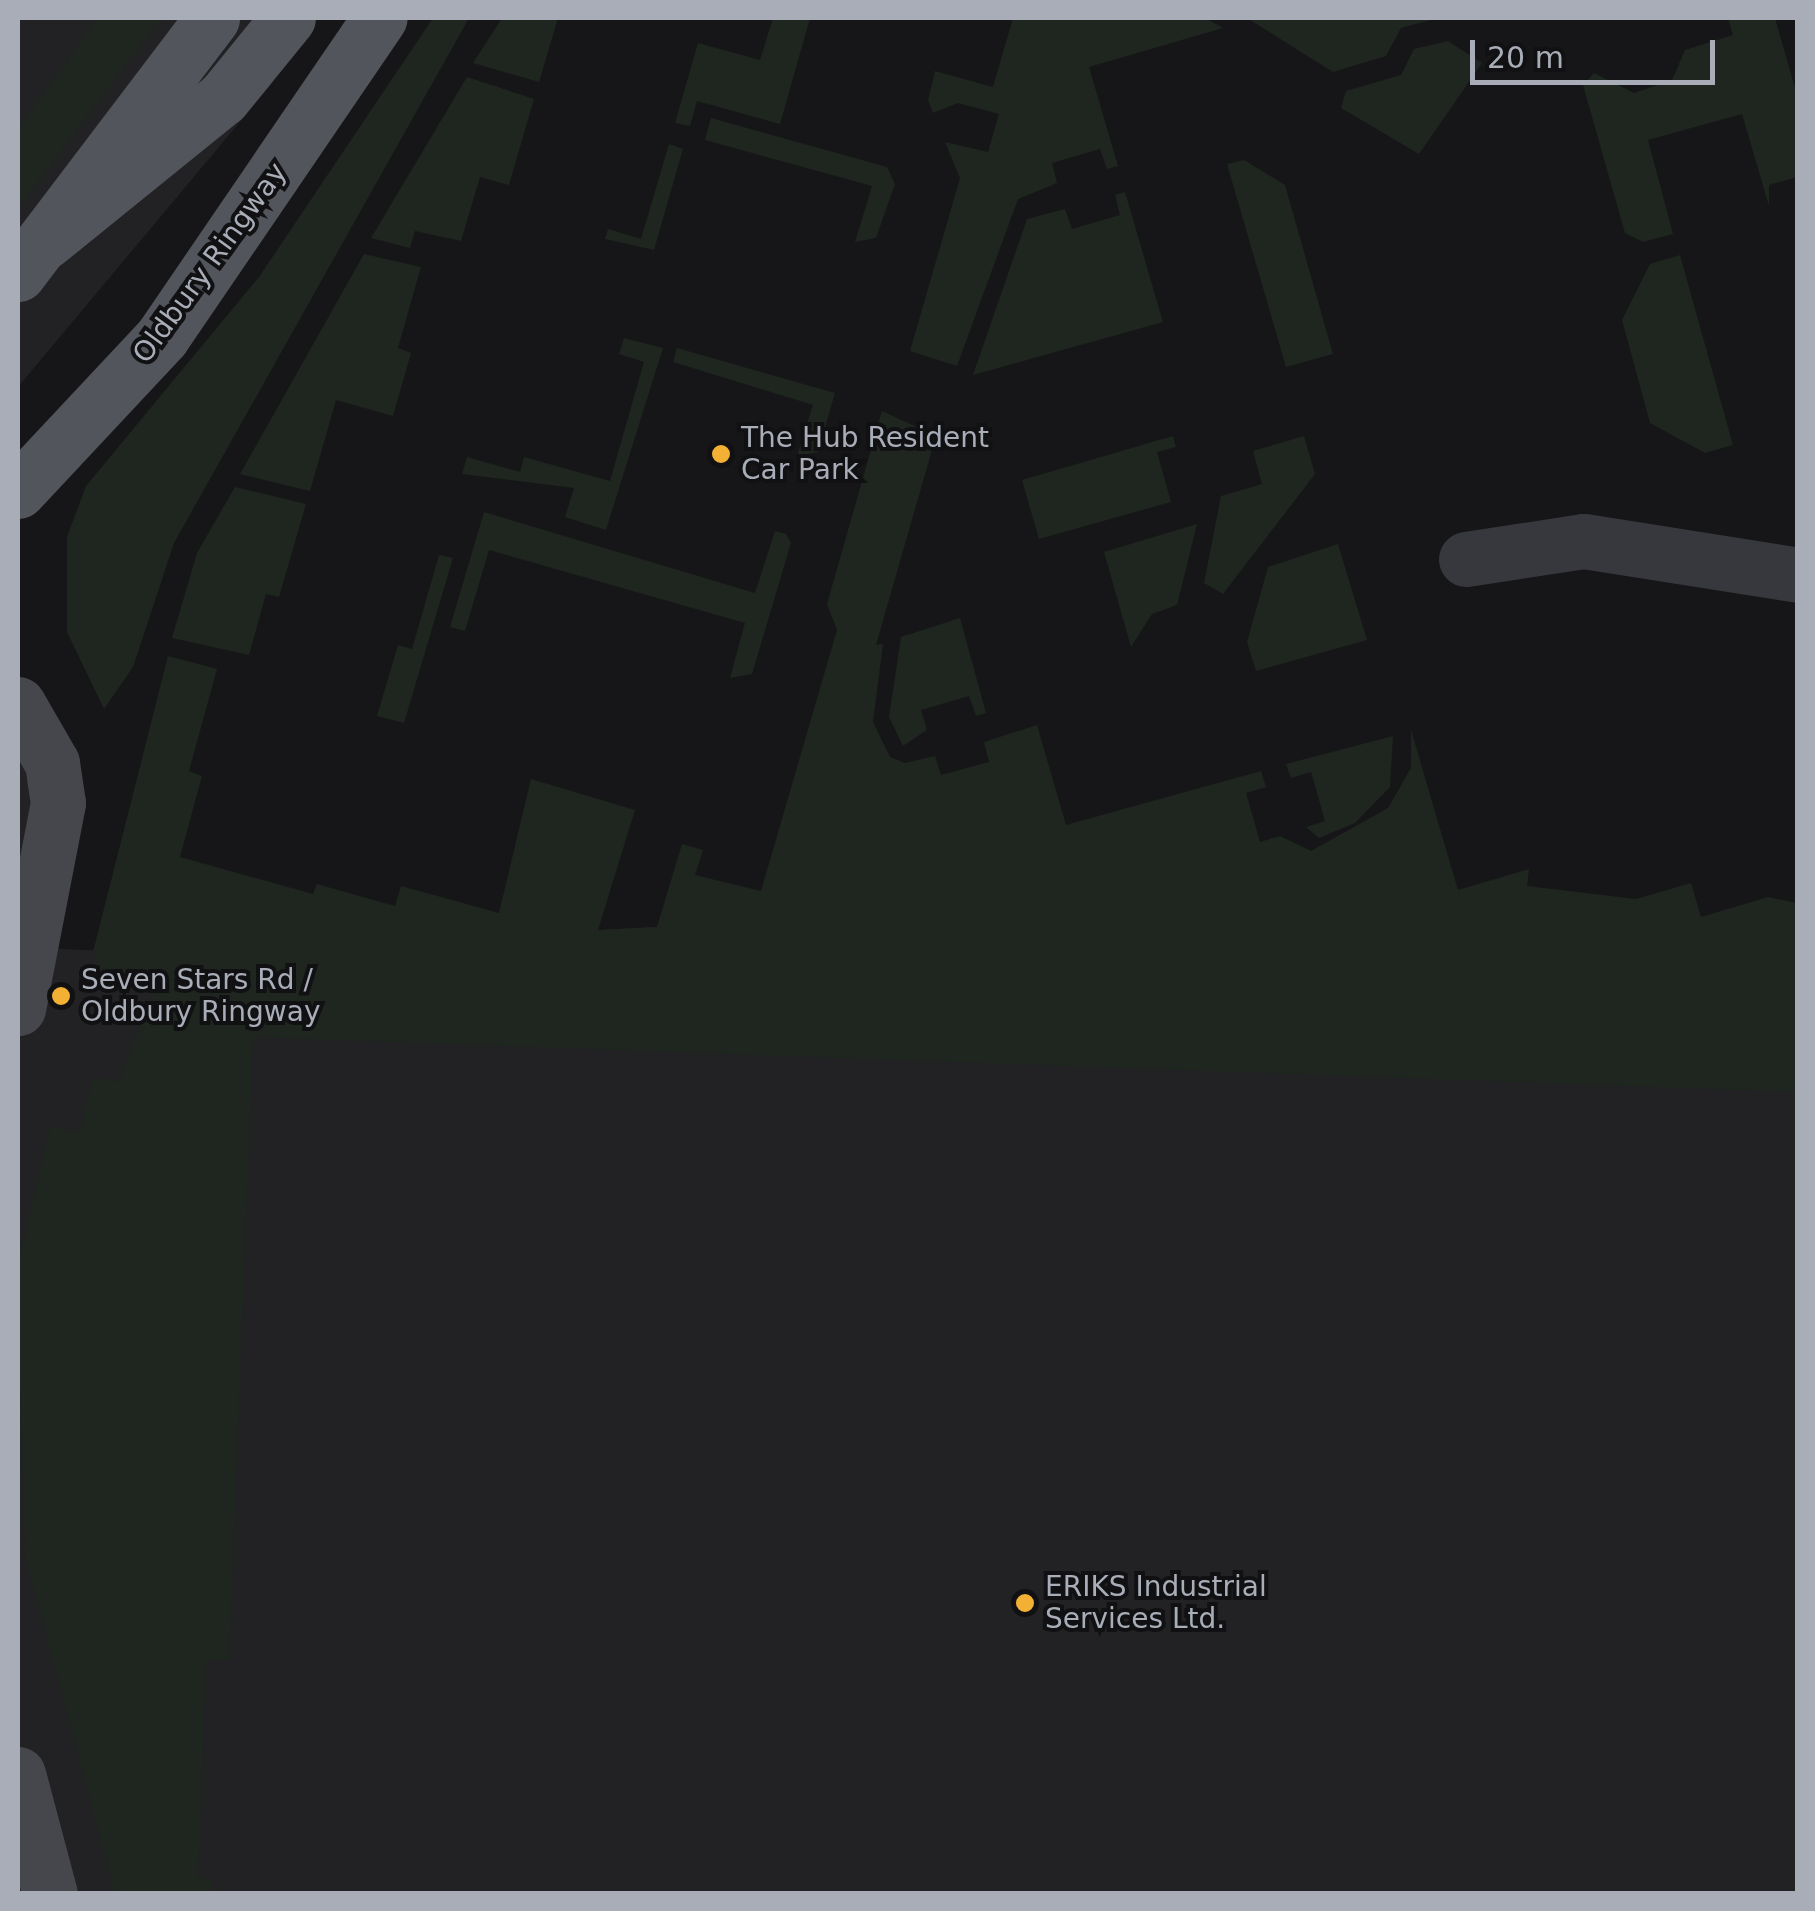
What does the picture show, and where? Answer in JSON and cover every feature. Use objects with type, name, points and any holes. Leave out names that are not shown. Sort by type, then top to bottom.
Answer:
[{"type":"main road","points":[[31,258],[212,18]]},
{"type":"main road","points":[[31,258],[223,98],[288,18]]},
{"type":"main road","name":"Oldbury Ringway","points":[[18,491],[162,337],[380,18]]},
{"type":"main road","points":[[18,704],[52,762],[58,803],[18,1008]]},
{"type":"main road","points":[[18,1774],[50,1894]]},
{"type":"street","points":[[1466,559],[1584,541],[1798,575]]},
{"type":"shaded area","points":[[18,18],[314,18],[270,86],[18,387]]},
{"type":"shaded area","points":[[97,18],[161,18],[18,209],[18,130]]},
{"type":"shaded area","points":[[433,18],[469,18],[174,543],[133,667],[104,709],[67,632],[67,537],[86,486],[259,277]]},
{"type":"shaded area","points":[[502,18],[558,18],[539,82],[473,63]]},
{"type":"shaded area","points":[[773,18],[810,18],[780,124],[697,101],[690,126],[675,123],[698,43],[760,60]]},
{"type":"shaded area","points":[[1013,18],[1205,18],[1223,28],[1089,67],[1118,166],[1107,169],[1100,149],[1052,163],[1057,183],[1018,199],[957,366],[910,351],[960,178],[945,142],[988,152],[999,114],[958,103],[933,113],[928,100],[935,71],[993,87]]},
{"type":"shaded area","points":[[1247,18],[1438,18],[1401,28],[1386,56],[1333,72]]},
{"type":"shaded area","points":[[1728,18],[1775,18],[1797,95],[1797,177],[1769,185],[1769,206],[1742,114],[1648,140],[1673,234],[1643,242],[1625,233],[1583,85],[1594,73],[1634,93],[1672,80],[1685,50],[1733,35]]},
{"type":"shaded area","points":[[1448,41],[1482,63],[1419,154],[1341,108],[1346,91],[1401,75],[1414,49]]},
{"type":"shaded area","points":[[467,77],[534,99],[509,185],[480,177],[461,241],[415,231],[410,248],[371,238]]},
{"type":"shaded area","points":[[711,118],[887,167],[895,184],[876,238],[855,242],[872,186],[705,140]]},
{"type":"shaded area","points":[[669,144],[683,149],[654,250],[605,239],[608,229],[641,239]]},
{"type":"shaded area","points":[[1244,160],[1285,185],[1333,354],[1286,367],[1227,164]]},
{"type":"shaded area","points":[[1125,192],[1163,322],[973,375],[1027,219],[1065,209],[1072,229],[1120,215],[1115,195]]},
{"type":"shaded area","points":[[364,254],[421,267],[398,348],[411,353],[393,416],[336,400],[310,491],[240,474]]},
{"type":"shaded area","points":[[1680,255],[1733,445],[1705,453],[1650,423],[1622,320],[1650,264]]},
{"type":"shaded area","points":[[624,338],[663,348],[606,530],[565,517],[574,488],[462,474],[467,457],[520,472],[524,457],[610,481],[644,362],[619,354]]},
{"type":"shaded area","points":[[677,348],[835,393],[818,452],[797,456],[813,405],[673,362]]},
{"type":"shaded area","points":[[882,411],[936,436],[876,645],[883,644],[873,722],[890,757],[905,763],[935,756],[941,775],[989,762],[984,742],[1037,725],[1066,825],[1261,771],[1266,787],[1246,793],[1260,842],[1280,836],[1311,851],[1388,808],[1411,768],[1411,730],[1458,890],[1529,869],[1527,886],[1636,899],[1691,883],[1701,917],[1768,897],[1797,903],[1797,1092],[253,1037],[229,1660],[206,1660],[198,1878],[211,1879],[211,1893],[115,1893],[25,1555],[18,1266],[50,1127],[80,1133],[93,1077],[119,1082],[154,991],[103,977],[93,952],[168,656],[217,669],[189,771],[202,776],[180,857],[313,894],[317,884],[395,906],[401,886],[499,913],[531,779],[635,810],[598,930],[657,927],[682,844],[703,850],[695,875],[761,891],[837,630],[827,604]]},
{"type":"shaded area","points":[[1173,436],[1176,447],[1157,452],[1171,502],[1039,539],[1022,480]]},
{"type":"shaded area","points":[[1304,436],[1315,474],[1223,594],[1204,583],[1221,496],[1262,484],[1253,451]]},
{"type":"shaded area","points":[[235,487],[306,504],[279,597],[266,594],[249,655],[172,638],[197,553]]},
{"type":"shaded area","points":[[484,512],[755,593],[775,531],[786,534],[791,543],[752,674],[730,678],[745,623],[489,550],[465,631],[450,627]]},
{"type":"shaded area","points":[[1197,524],[1177,605],[1152,614],[1131,647],[1104,552]]},
{"type":"shaded area","points":[[1338,544],[1367,640],[1256,671],[1247,642],[1268,567]]},
{"type":"shaded area","points":[[439,555],[453,558],[404,723],[377,716],[398,645],[412,649]]},
{"type":"shaded area","points":[[960,618],[986,713],[976,716],[969,696],[921,710],[927,730],[903,746],[889,717],[901,637]]},
{"type":"shaded area","name":"ERIKS Industrial Services Ltd.","points":[[18,704],[30,717],[31,948],[164,953],[657,927],[1797,936],[1797,1893],[18,1893]]},
{"type":"shaded area","points":[[1393,736],[1390,787],[1355,823],[1319,838],[1306,827],[1325,821],[1311,772],[1291,778],[1286,764]]},
{"type":"place","name":"The Hub Resident Car Park","points":[[721,454]]},
{"type":"place","name":"Seven Stars Rd / Oldbury Ringway","points":[[61,996]]},
{"type":"place","name":"ERIKS Industrial Services Ltd.","points":[[1025,1603]]}]
